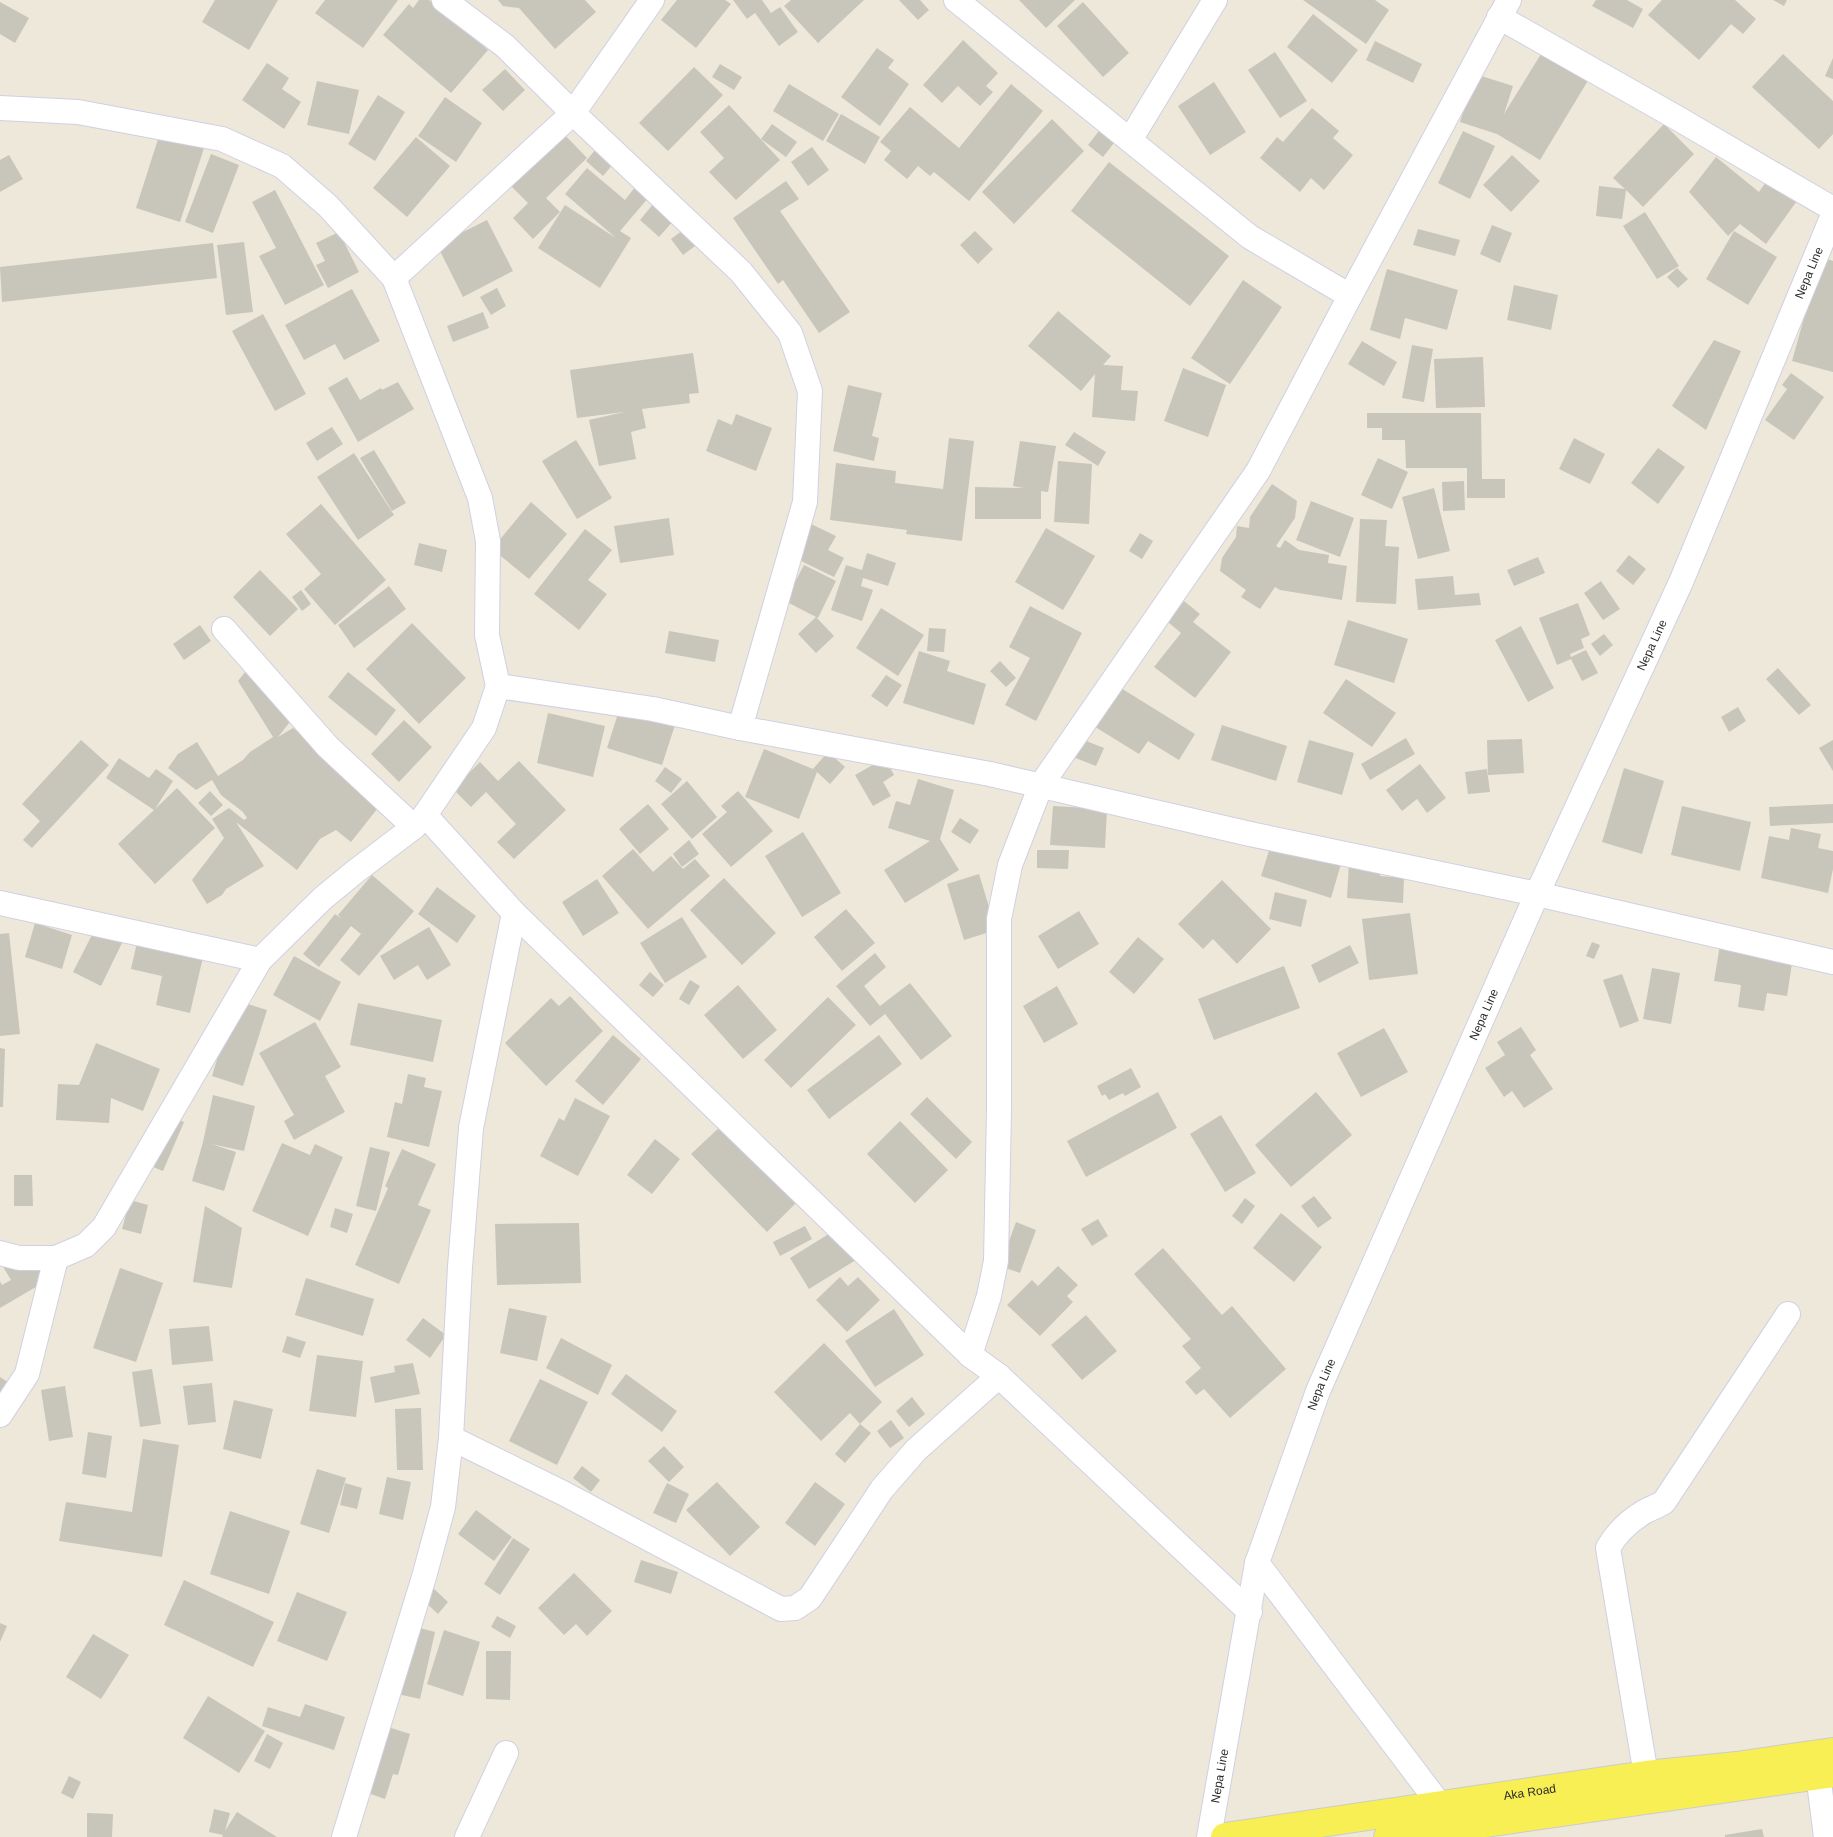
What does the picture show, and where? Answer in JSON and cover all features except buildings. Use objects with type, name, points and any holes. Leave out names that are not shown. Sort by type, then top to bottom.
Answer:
[{"type":"main road","name":"Aka Road","points":[[1225,1837],[1646,1775],[1737,1766],[1828,1766]]},
{"type":"main road","name":"Aka Road","points":[[1388,1837],[1828,1766]]},
{"type":"street","points":[[444,0],[505,46],[741,272],[790,333],[810,391],[806,502],[740,728]]},
{"type":"street","points":[[394,278],[573,113],[652,0]]},
{"type":"street","points":[[956,0],[1250,237],[1350,296]]},
{"type":"street","points":[[1130,140],[1215,0]]},
{"type":"street","points":[[970,1355],[989,1296],[996,1261],[999,1110],[999,919],[1010,865],[1041,785],[1258,471],[1504,8],[1679,119],[1833,209]]},
{"type":"street","points":[[0,108],[78,112],[222,139],[282,166],[328,206],[394,278],[480,498],[488,541],[486,635],[498,686],[484,728],[419,821],[323,898],[260,960],[104,1227],[86,1245],[56,1258],[20,1258],[0,1252]]},
{"type":"street","name":"Nepa Line","points":[[1209,1837],[1250,1612],[1257,1563],[1318,1392],[1537,894],[1680,582],[1833,214]]},
{"type":"street","points":[[224,629],[328,747],[419,821],[970,1355],[999,1376],[1250,1612]]},
{"type":"street","points":[[498,686],[653,710],[990,774],[1250,834],[1537,894],[1833,962]]},
{"type":"street","points":[[0,903],[260,960]]},
{"type":"street","points":[[344,1837],[424,1577],[443,1507],[451,1438],[460,1268],[471,1128],[514,913]]},
{"type":"street","points":[[0,1415],[27,1374],[56,1258]]},
{"type":"street","points":[[1646,1775],[1608,1548],[1615,1535],[1627,1525],[1644,1512],[1656,1508],[1664,1502],[1788,1314]]},
{"type":"street","points":[[451,1438],[563,1492],[781,1609],[795,1608],[810,1598],[882,1489],[916,1450],[999,1376]]},
{"type":"street","points":[[1257,1563],[1440,1805]]},
{"type":"street","points":[[467,1837],[506,1753]]},
{"type":"street","points":[[1826,1837],[1828,1766]]}]
